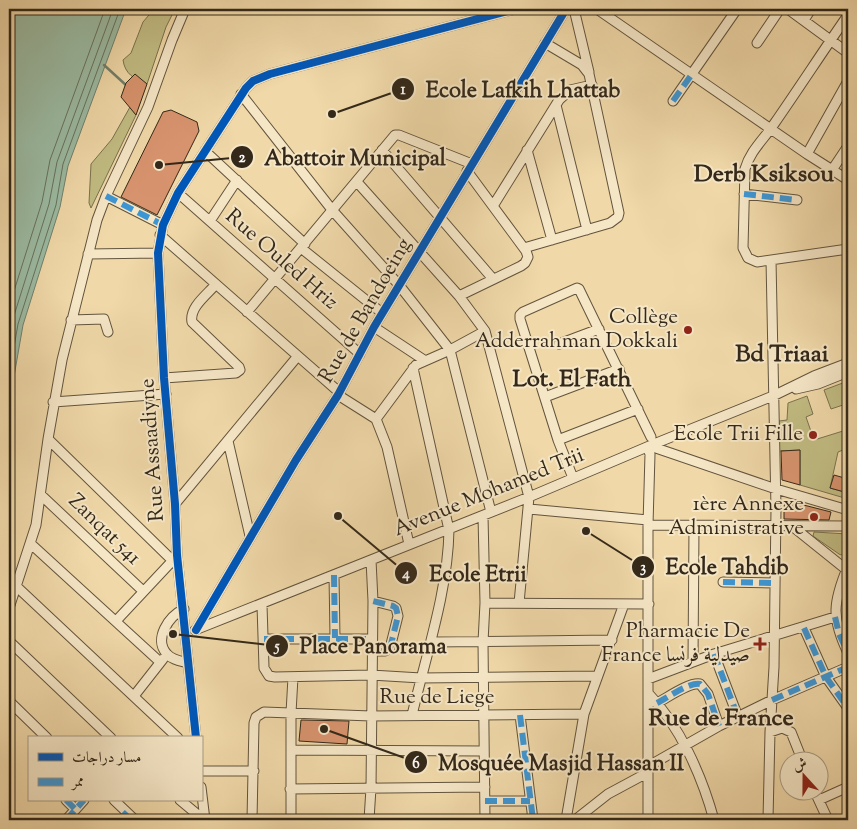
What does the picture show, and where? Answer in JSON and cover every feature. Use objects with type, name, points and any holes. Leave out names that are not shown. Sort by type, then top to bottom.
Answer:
[{"type":"street","points":[[9,608],[31,544],[42,495],[54,402],[71,320],[88,254],[106,196],[148,107],[185,9]]},
{"type":"street","name":"Rue Assaadiyne","points":[[196,736],[184,609],[175,558],[175,504],[164,378],[158,253],[162,224],[178,193],[241,94],[254,81],[270,74],[515,9]]},
{"type":"street","name":"Rue de Bandoeing","points":[[196,630],[250,536],[338,394],[382,313],[566,9]]},
{"type":"street","points":[[524,248],[610,223],[618,217],[619,212],[574,9]]},
{"type":"street","points":[[597,9],[807,154],[848,180]]},
{"type":"street","points":[[673,101],[738,9]]},
{"type":"street","points":[[757,43],[780,9]]},
{"type":"street","points":[[788,9],[848,53]]},
{"type":"street","points":[[804,20],[811,9]]},
{"type":"street","points":[[848,15],[771,128],[754,149],[745,169],[744,194],[744,248],[745,255],[750,260],[757,262],[848,249]]},
{"type":"street","points":[[545,42],[582,65],[589,74]]},
{"type":"street","points":[[807,154],[848,81]]},
{"type":"street","points":[[493,206],[564,94],[570,90],[592,85]]},
{"type":"street","points":[[241,94],[333,210],[399,286],[450,350],[487,514],[483,642],[485,820]]},
{"type":"street","points":[[556,105],[587,230]]},
{"type":"street","points":[[247,312],[397,134],[470,167],[493,206],[524,248],[528,257],[525,263],[459,296]]},
{"type":"street","points":[[832,170],[848,146]]},
{"type":"street","points":[[382,150],[493,279]]},
{"type":"street","points":[[528,150],[552,240]]},
{"type":"street","points":[[205,151],[303,246],[382,313]]},
{"type":"street","points":[[210,221],[237,180]]},
{"type":"street","points":[[357,182],[459,296],[485,331],[530,497],[519,603]]},
{"type":"street","name":"Rue Ouled Hriz","points":[[178,193],[360,354]]},
{"type":"street","points":[[744,194],[797,200]]},
{"type":"street","points":[[106,196],[162,224]]},
{"type":"street","points":[[160,235],[338,394],[376,419],[387,447],[408,544]]},
{"type":"street","points":[[88,254],[158,253]]},
{"type":"street","points":[[768,820],[776,527],[771,260]]},
{"type":"street","points":[[164,378],[236,372],[240,370],[196,326],[191,318],[195,308],[216,284]]},
{"type":"street","points":[[573,478],[558,440],[520,315],[578,288],[638,409],[649,443],[648,820]]},
{"type":"street","points":[[71,320],[104,319],[108,332]]},
{"type":"street","points":[[374,327],[424,360]]},
{"type":"street","points":[[559,344],[599,329]]},
{"type":"street","points":[[376,419],[413,368],[424,360],[450,350],[485,331]]},
{"type":"street","points":[[175,504],[297,357]]},
{"type":"street","name":"Avenue Mohamed Trii","points":[[186,639],[196,630],[530,497],[649,443],[775,395],[848,362]]},
{"type":"street","points":[[412,715],[447,563],[449,530],[413,368]]},
{"type":"street","points":[[545,397],[619,368]]},
{"type":"street","name":"Avenue Mohamed Trii","points":[[775,395],[818,384],[848,372]]},
{"type":"street","points":[[54,402],[166,394]]},
{"type":"street","points":[[558,440],[638,409]]},
{"type":"street","points":[[48,439],[175,558],[116,621]]},
{"type":"street","points":[[228,441],[250,536]]},
{"type":"street","points":[[649,443],[776,489],[848,510]]},
{"type":"street","name":"Zanqat 541","points":[[42,495],[143,591]]},
{"type":"street","points":[[529,509],[648,523],[694,526],[848,526]]},
{"type":"street","points":[[693,662],[694,526]]},
{"type":"street","points":[[792,526],[848,569],[838,598],[835,617],[848,653]]},
{"type":"street","points":[[31,544],[160,662]]},
{"type":"street","points":[[370,820],[373,601],[371,560]]},
{"type":"street","points":[[334,575],[335,638]]},
{"type":"street","points":[[723,582],[775,583]]},
{"type":"street","points":[[16,586],[176,736]]},
{"type":"street","points":[[372,651],[385,651],[390,648],[398,616],[396,608],[393,606],[373,601]]},
{"type":"street","points":[[485,603],[649,604]]},
{"type":"street","points":[[262,604],[264,668],[269,676],[293,678],[371,675],[421,678],[597,676]]},
{"type":"street","points":[[566,820],[584,714],[624,604]]},
{"type":"street","points":[[184,609],[171,618],[166,625],[162,642],[163,649],[167,655],[180,661],[188,662]]},
{"type":"street","points":[[648,679],[714,654],[835,617]]},
{"type":"street","points":[[804,628],[826,677],[848,708]]},
{"type":"street","points":[[264,639],[372,639]]},
{"type":"street","points":[[430,642],[612,640]]},
{"type":"street","points":[[9,641],[109,736]]},
{"type":"street","points":[[714,654],[738,717]]},
{"type":"street","points":[[134,696],[167,655]]},
{"type":"street","points":[[576,820],[608,794],[648,770],[684,745],[772,700],[848,667]]},
{"type":"street","points":[[291,820],[291,713],[293,678]]},
{"type":"street","points":[[657,703],[688,686],[696,683],[700,684],[708,694],[719,726]]},
{"type":"street","points":[[648,693],[657,703],[684,745],[703,782],[714,820]]},
{"type":"street","points":[[9,701],[45,736]]},
{"type":"street","name":"Rue de Liege","points":[[254,771],[253,734],[256,717],[264,712],[371,716],[584,714]]},
{"type":"street","points":[[520,715],[533,820]]},
{"type":"street","points":[[770,732],[782,728],[791,732],[799,752]]},
{"type":"street","points":[[291,750],[484,751]]},
{"type":"street","points":[[202,771],[254,771],[252,820]]},
{"type":"street","points":[[290,788],[485,787]]},
{"type":"street","points":[[830,792],[848,787]]},
{"type":"street","points":[[202,798],[204,820]]},
{"type":"street","points":[[485,802],[530,801]]},
{"type":"street","points":[[68,802],[75,810]]},
{"type":"street","points":[[66,820],[82,802]]},
{"type":"street","points":[[116,802],[135,820]]},
{"type":"street","points":[[182,802],[204,820]]},
{"type":"street","points":[[820,802],[828,820]]},
{"type":"street","points":[[120,820],[127,812]]},
{"type":"shaded area","points":[[154,9],[175,9],[166,27],[147,84],[128,72],[123,60],[131,53],[143,22]]},
{"type":"shaded area","points":[[130,107],[136,115],[91,208],[89,203],[91,164],[112,139]]},
{"type":"shaded area","points":[[848,381],[848,411],[846,404],[831,409],[824,390]]},
{"type":"shaded area","points":[[807,396],[813,414],[806,417],[814,440],[843,431],[848,442],[848,448],[838,452],[830,488],[848,493],[848,499],[800,485],[800,450],[778,451],[779,421],[787,420],[788,403]]},
{"type":"shaded area","points":[[814,532],[848,534],[847,552],[839,554],[813,536]]},
{"type":"water","points":[[9,9],[126,9],[68,166],[60,207],[23,325],[9,405]]},
{"type":"building","points":[[135,74],[147,84],[136,115],[121,97],[126,83]]},
{"type":"building","points":[[171,110],[197,122],[199,131],[157,215],[121,197],[163,112]]},
{"type":"building","points":[[800,450],[800,485],[782,480],[781,451]]},
{"type":"building","points":[[834,475],[848,479],[848,493],[830,488]]},
{"type":"building","name":"1ère Annexe Administrative","points":[[788,501],[831,512],[829,520],[784,519],[784,506]]},
{"type":"building","points":[[301,720],[349,721],[347,744],[299,741]]},
{"type":"waterway","points":[[104,65],[127,86]]},
{"type":"marked path","points":[[673,101],[692,74]]},
{"type":"marked path","points":[[744,194],[797,200]]},
{"type":"marked path","points":[[106,196],[163,225]]},
{"type":"marked path","points":[[334,575],[335,638]]},
{"type":"marked path","points":[[723,582],[775,583]]},
{"type":"marked path","points":[[372,651],[385,651],[390,648],[398,616],[396,608],[393,606],[373,601]]},
{"type":"marked path","points":[[835,617],[839,634],[848,653]]},
{"type":"marked path","points":[[804,628],[826,677],[848,708]]},
{"type":"marked path","points":[[264,639],[371,639]]},
{"type":"marked path","points":[[714,654],[738,717]]},
{"type":"marked path","points":[[772,700],[848,667]]},
{"type":"marked path","points":[[657,703],[690,685],[700,684],[708,694],[719,726]]},
{"type":"marked path","points":[[520,715],[533,820]]},
{"type":"marked path","points":[[485,801],[530,801]]},
{"type":"marked path","points":[[68,802],[75,809]]},
{"type":"marked path","points":[[66,820],[82,802]]},
{"type":"marked path","points":[[119,820],[127,812]]},
{"type":"cycle path","points":[[196,736],[177,555],[175,504],[164,378],[158,253],[163,225],[178,193],[246,88],[253,81],[270,74],[515,9]]},
{"type":"cycle path","points":[[196,630],[296,460],[338,395],[374,327],[566,9]]},
{"type":"place","name":"Ecole Lafkih Lhattab","points":[[332,114]]},
{"type":"place","name":"Abattoir Municipal","points":[[159,165]]},
{"type":"place","name":"Collège Adderrahman Dokkali","points":[[688,330]]},
{"type":"place","name":"Ecole Trii Fille","points":[[813,435]]},
{"type":"place","name":"Ecole Etrii","points":[[338,516]]},
{"type":"place","name":"1ère Annexe Administrative","points":[[814,517]]},
{"type":"place","name":"Ecole Tahdib","points":[[586,531]]},
{"type":"place","name":"Place Panorama","points":[[173,634]]},
{"type":"place","name":"Pharmacie De France صيدلية فرنسا","points":[[760,644]]},
{"type":"place","name":"Mosquée Masjid Hassan II","points":[[324,729]]},
{"type":"district","name":"Derb Ksiksou","points":[[764,175]]},
{"type":"district","name":"Bd Triaai","points":[[782,355]]},
{"type":"district","name":"Lot. El Fath","points":[[572,380]]},
{"type":"district","name":"Rue de France","points":[[721,719]]}]
